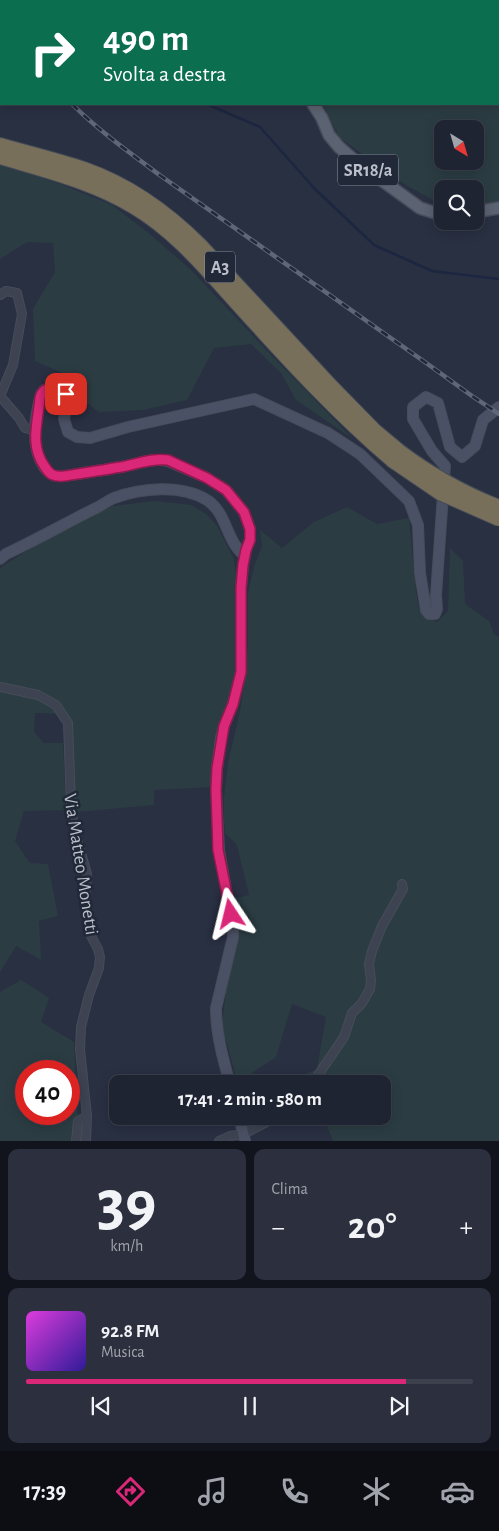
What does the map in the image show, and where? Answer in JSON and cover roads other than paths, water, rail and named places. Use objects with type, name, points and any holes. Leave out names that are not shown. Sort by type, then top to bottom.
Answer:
[{"type":"highway","name":"A3","points":[[0,145],[86,170],[129,189],[156,207],[186,230],[202,246],[375,431],[396,456],[440,493],[470,508],[499,519]]},
{"type":"highway","name":"A3","points":[[0,157],[82,182],[122,200],[158,223],[194,256],[325,398],[364,436],[396,456],[456,488],[499,507]]},
{"type":"main road","name":"SR18/a","points":[[314,105],[322,118],[329,135],[339,148],[420,208],[434,212]]},
{"type":"main road","points":[[484,210],[499,208]]},
{"type":"street","points":[[0,295],[6,291],[18,293],[22,314],[13,365],[0,396],[25,428],[35,430]]},
{"type":"street","points":[[228,1075],[217,1033],[216,1008],[233,937],[233,928],[218,850],[216,790],[217,768],[224,726],[233,704],[241,672],[241,588],[245,556],[251,535],[249,523],[244,512],[226,490],[212,480],[168,460],[161,459],[57,477],[52,475],[47,470],[37,451],[35,430],[41,394],[44,390],[52,388],[60,390],[67,397],[64,419],[68,432],[76,437],[90,438],[128,427],[254,399],[328,433],[360,454],[409,501],[418,525],[420,572],[426,610],[429,614],[435,614],[437,610],[445,466],[432,451],[413,418],[413,407],[426,396],[438,404],[450,447],[462,457],[475,446],[483,420],[499,407]]},
{"type":"street","points":[[0,559],[6,554],[115,498],[138,492],[157,490],[185,491],[208,500],[221,516],[233,544],[245,556]]},
{"type":"street","name":"Via Matteo Monetti","points":[[0,687],[38,695],[56,705],[68,723],[71,807],[74,829],[87,874],[85,906],[91,936],[100,957],[99,968],[81,1027],[80,1049],[87,1116],[86,1141]]},
{"type":"street","points":[[318,1075],[344,1037],[352,1013],[362,1003],[370,989],[369,964],[372,952],[386,917],[402,889],[402,884]]},
{"type":"street","points":[[76,1141],[78,1122],[87,1116]]},
{"type":"street","points":[[241,1125],[244,1138]]},
{"type":"street","points":[[219,1141],[230,1136],[244,1138],[264,1125]]},
{"type":"waterway","points":[[209,105],[260,127],[314,188],[374,245],[432,271],[499,279]]},
{"type":"railway","points":[[73,105],[104,133],[161,176],[499,414]]}]
